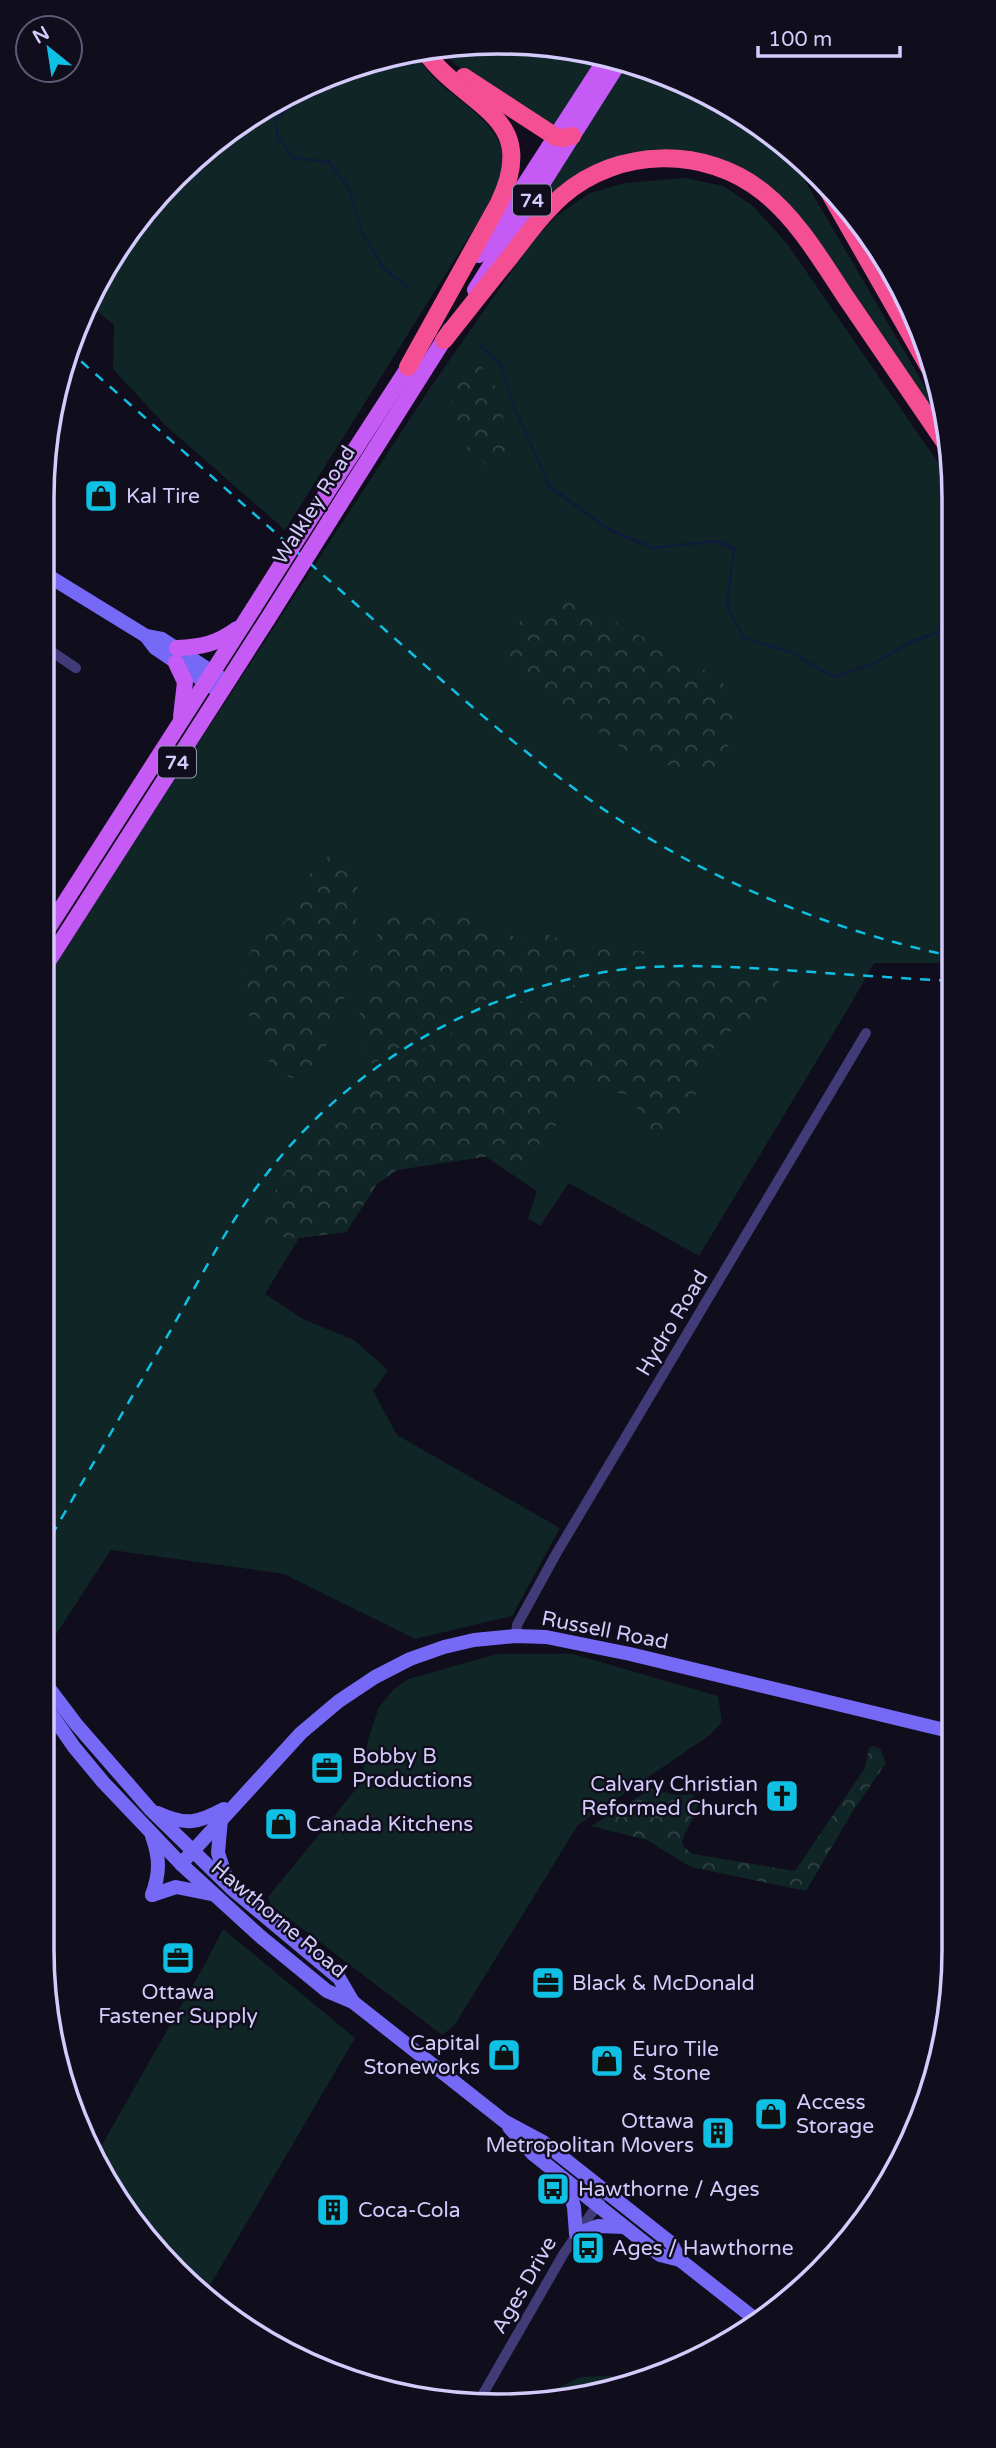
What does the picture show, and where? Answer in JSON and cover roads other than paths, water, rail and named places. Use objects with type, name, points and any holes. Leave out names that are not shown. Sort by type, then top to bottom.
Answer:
[{"type":"highway","points":[[440,58],[464,77],[564,136]]},
{"type":"highway","points":[[408,367],[499,203],[507,186],[512,164],[507,134],[496,117],[445,75],[432,59]]},
{"type":"highway","points":[[444,340],[542,217],[570,190],[598,173],[633,162],[666,158],[703,163],[728,171],[753,184],[785,211],[936,430]]},
{"type":"highway","points":[[849,226],[910,334]]},
{"type":"main road","name":"Walkley Road","points":[[54,953],[444,340],[602,67]]},
{"type":"main road","name":"Walkley Road","points":[[54,919],[408,367],[564,136],[614,69]]},
{"type":"main road","points":[[54,579],[146,636],[162,639],[176,655],[224,687]]},
{"type":"main road","points":[[176,655],[214,643],[249,616]]},
{"type":"main road","points":[[176,655],[185,682],[179,724]]},
{"type":"main road","name":"Russell Road","points":[[181,1864],[311,1724],[339,1700],[375,1676],[410,1659],[474,1640],[516,1636],[546,1637],[630,1654],[942,1729]]},
{"type":"main road","points":[[54,1694],[150,1809],[193,1850]]},
{"type":"main road","points":[[54,1718],[74,1747],[181,1864]]},
{"type":"main road","points":[[150,1809],[174,1820],[191,1823],[204,1820],[235,1804]]},
{"type":"main road","points":[[221,1819],[218,1853],[231,1888]]},
{"type":"main road","points":[[150,1831],[160,1863],[152,1895],[168,1888],[182,1887],[214,1895]]},
{"type":"main road","name":"Hawthorne Road","points":[[193,1850],[231,1888],[339,1978],[353,2002]]},
{"type":"main road","name":"Hawthorne Road","points":[[181,1864],[261,1937],[327,1990],[353,2002],[504,2121],[543,2142],[671,2243],[680,2260],[750,2315]]},
{"type":"main road","name":"Hawthorne Road","points":[[504,2121],[533,2154],[596,2205],[660,2255],[680,2260]]},
{"type":"main road","points":[[567,2182],[575,2207],[576,2234],[598,2226],[624,2227]]},
{"type":"street","points":[[54,653],[76,668]]},
{"type":"street","name":"Hydro Road","points":[[516,1636],[517,1625],[556,1554],[866,1034]]},
{"type":"street","name":"Ages Drive","points":[[483,2393],[576,2234],[607,2193]]},
{"type":"waterway","points":[[293,105],[276,120],[278,138],[294,158],[329,162],[349,188],[362,232],[383,267],[408,288]]},
{"type":"waterway","points":[[479,345],[500,364],[517,414],[550,487],[608,529],[652,548],[716,541],[734,549],[727,606],[744,638],[791,652],[833,677],[873,664],[912,641],[942,631]]},
{"type":"railway","points":[[77,358],[494,725],[550,771],[621,821],[710,872],[757,894],[853,930],[942,954]]},
{"type":"railway","points":[[54,1531],[225,1235],[265,1176],[300,1134],[340,1097],[383,1063],[429,1034],[477,1010],[528,991],[581,976],[635,968],[728,967],[942,980]]},
{"type":"place","name":"Kal Tire","points":[[101,496]]},
{"type":"place","name":"Bobby B Productions","points":[[327,1768]]},
{"type":"place","name":"Calvary Christian Reformed Church","points":[[782,1796]]},
{"type":"place","name":"Canada Kitchens","points":[[281,1824]]},
{"type":"place","name":"Ottawa Fastener Supply","points":[[178,1958]]},
{"type":"place","name":"Black & McDonald","points":[[548,1983]]},
{"type":"place","name":"Capital Stoneworks","points":[[504,2055]]},
{"type":"place","name":"Euro Tile & Stone","points":[[607,2061]]},
{"type":"place","name":"Access Storage","points":[[771,2114]]},
{"type":"place","name":"Ottawa Metropolitan Movers","points":[[718,2133]]},
{"type":"place","name":"Hawthorne / Ages","points":[[553,2189]]},
{"type":"place","name":"Coca-Cola","points":[[333,2210]]},
{"type":"place","name":"Ages / Hawthorne","points":[[588,2248]]}]
